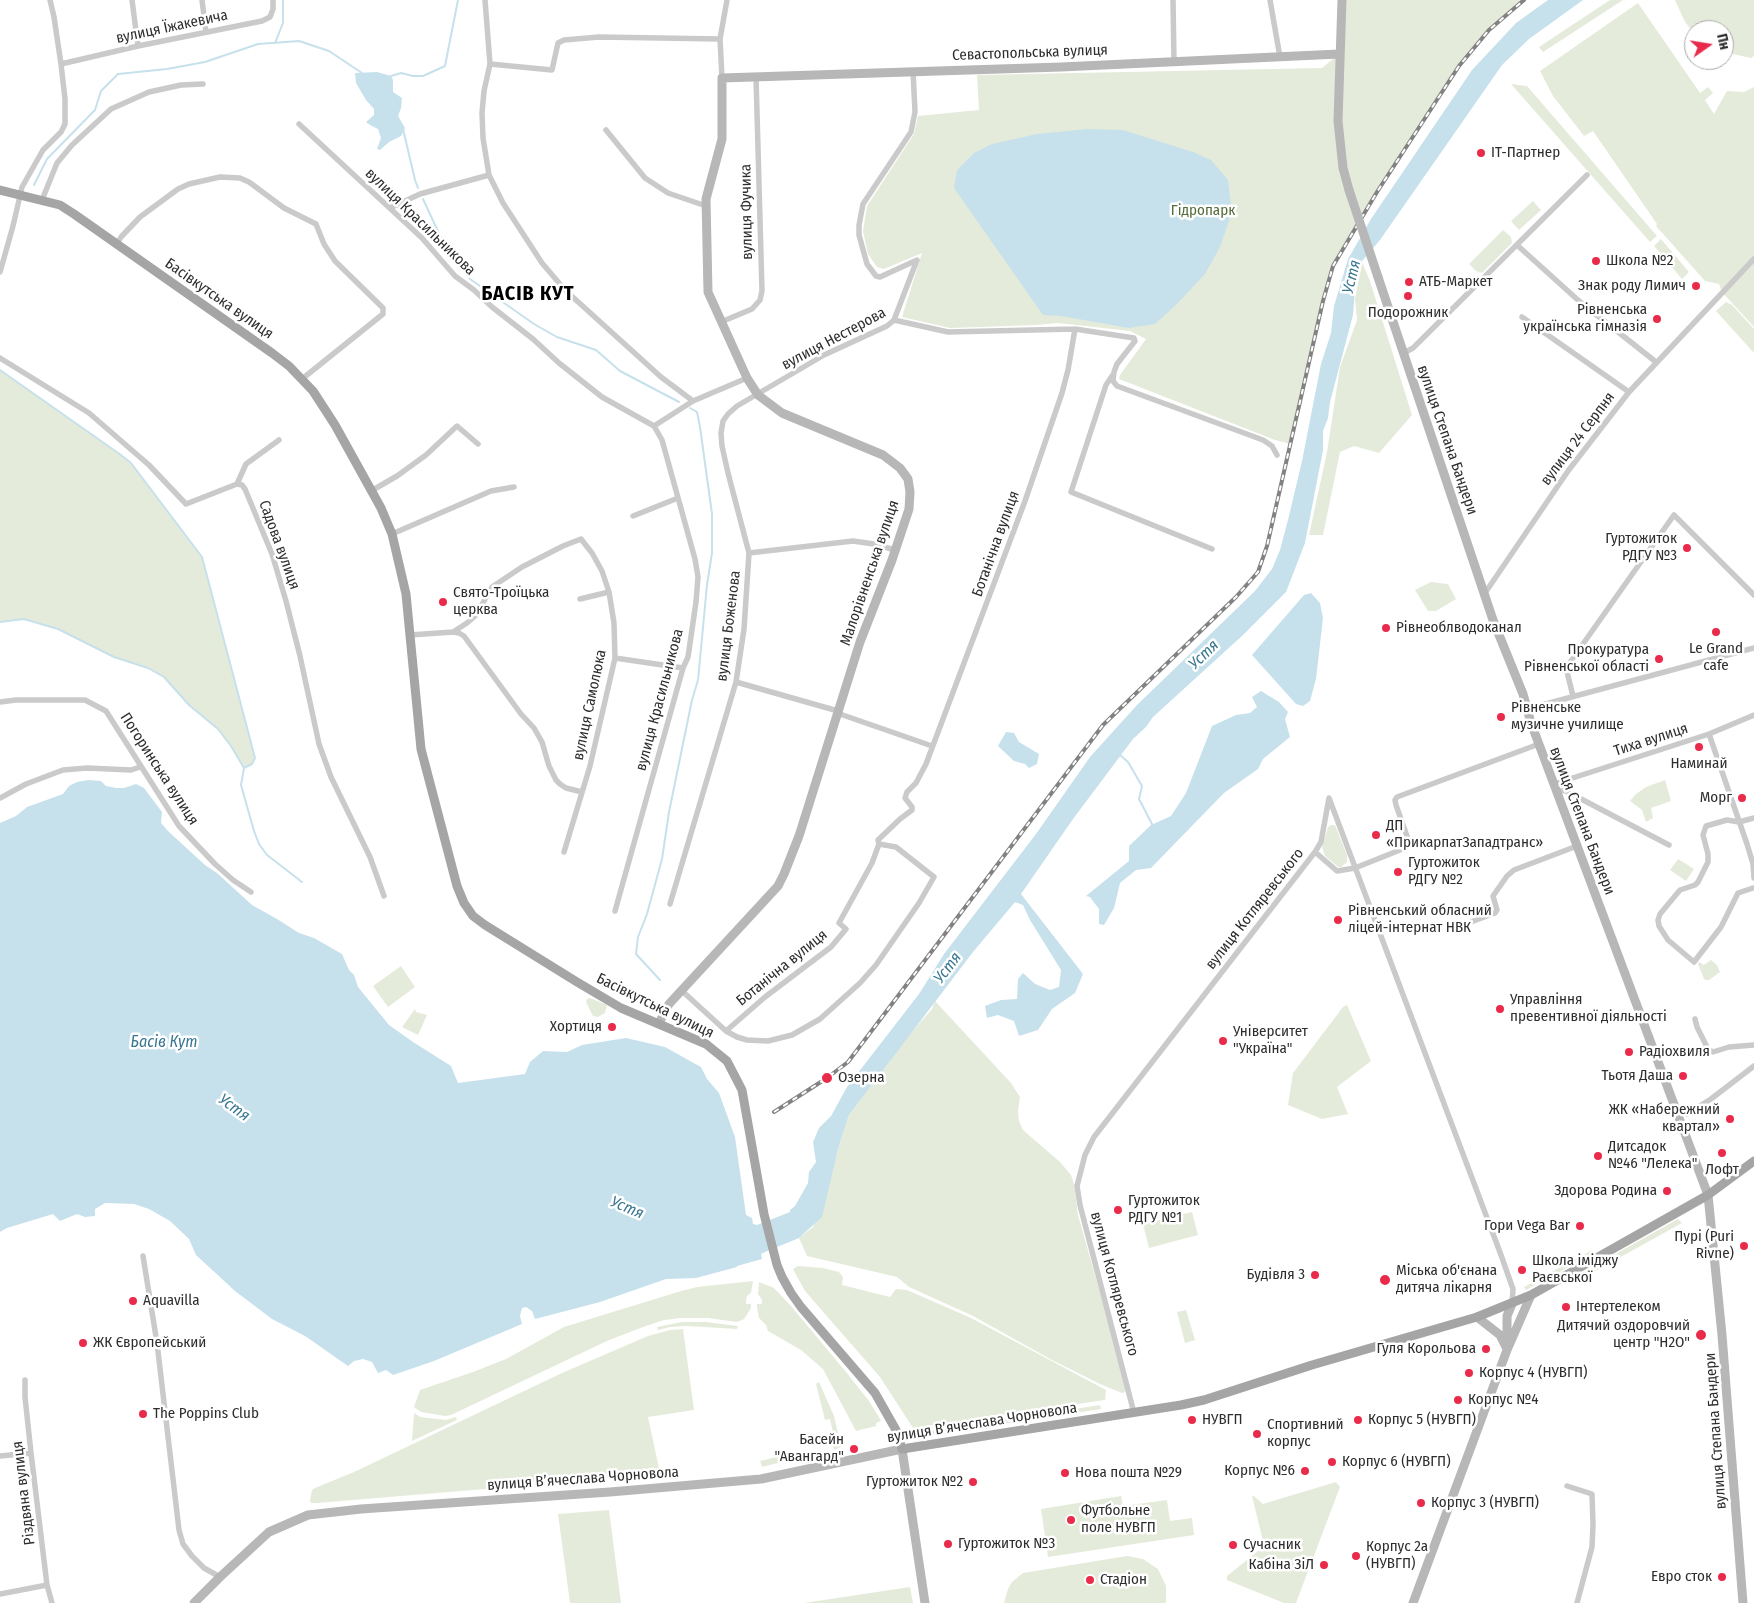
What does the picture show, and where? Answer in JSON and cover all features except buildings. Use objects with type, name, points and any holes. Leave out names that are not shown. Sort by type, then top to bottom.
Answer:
[{"type":"main road","name":"вулиця Степана Бандери","points":[[1342,0],[1338,122],[1343,168],[1349,190],[1493,620],[1515,673],[1539,744],[1708,1195],[1722,1334],[1743,1603]]},
{"type":"main road","name":"Севастопольська вулиця","points":[[722,78],[1174,62],[1340,54]]},
{"type":"main road","name":"Малорівненська вулиця","points":[[659,1023],[669,1004],[778,886],[784,874],[799,836],[860,642],[909,509],[910,492],[908,478],[900,468],[883,455],[782,413],[758,395],[747,378],[721,322],[708,292],[706,279],[708,232],[706,199],[722,139],[722,78]]},
{"type":"main road","name":"Басівкутська вулиця","points":[[0,190],[60,205],[272,353],[313,391],[335,425],[392,534],[406,594],[421,749],[457,886],[464,903],[474,916],[504,938],[621,1008],[706,1044],[727,1062],[742,1090],[764,1214],[777,1265],[791,1293],[801,1307],[875,1393],[896,1430],[902,1449]]},
{"type":"main road","name":"вулиця Вʼячеслава Чорновола","points":[[194,1603],[220,1576],[269,1532],[308,1516],[361,1509],[610,1492],[761,1479],[902,1449],[1134,1413],[1204,1400],[1312,1365],[1477,1317],[1512,1304],[1708,1195],[1754,1161]]},
{"type":"main road","points":[[1413,1603],[1507,1350],[1531,1295]]},
{"type":"main road","points":[[1507,1350],[1507,1316],[1512,1304],[1520,1321]]},
{"type":"main road","points":[[1477,1317],[1500,1335],[1507,1350]]},
{"type":"main road","points":[[902,1449],[925,1603]]},
{"type":"street","points":[[0,272],[20,194],[35,162],[43,150],[61,132],[64,124],[61,64],[50,0]]},
{"type":"street","points":[[132,0],[138,46]]},
{"type":"street","points":[[202,0],[206,32]]},
{"type":"street","name":"вулиця Їжакевича","points":[[61,64],[262,21],[270,17],[274,0]]},
{"type":"street","points":[[485,0],[490,64],[484,91],[482,113],[483,138],[490,175],[503,203],[542,263],[565,290],[661,376],[693,401]]},
{"type":"street","name":"Малорівненська вулиця","points":[[722,78],[720,39],[727,0]]},
{"type":"street","points":[[1173,0],[1174,62]]},
{"type":"street","points":[[1270,0],[1280,57]]},
{"type":"street","points":[[490,64],[552,70],[558,43],[564,40],[599,37],[720,39]]},
{"type":"street","points":[[894,320],[917,260],[880,277],[876,276],[867,264],[863,250],[859,234],[860,216],[866,199],[911,132],[915,112],[913,71]]},
{"type":"street","name":"вулиця Фучика","points":[[721,322],[752,309],[760,300],[762,290],[756,77]]},
{"type":"street","points":[[42,200],[58,163],[72,145],[111,109],[149,92],[172,86],[203,84]]},
{"type":"street","name":"вулиця Красильникова","points":[[299,124],[438,254],[455,276],[533,338],[558,363],[602,397],[654,426],[662,440],[695,559],[698,577],[688,657],[683,668],[615,911]]},
{"type":"street","points":[[606,130],[645,178],[668,193],[706,206]]},
{"type":"street","points":[[390,208],[420,194],[490,175]]},
{"type":"street","points":[[1404,353],[1413,348],[1587,175]]},
{"type":"street","points":[[117,244],[121,236],[140,217],[178,190],[189,184],[220,178],[240,178],[284,208],[316,224],[324,244],[334,261],[383,308],[383,314],[302,379]]},
{"type":"street","points":[[1517,245],[1579,301],[1656,362]]},
{"type":"street","name":"вулиця 24 Серпня","points":[[1484,594],[1568,471],[1629,392],[1754,259]]},
{"type":"street","points":[[1522,316],[1629,392]]},
{"type":"street","name":"вулиця Нестерова","points":[[758,395],[824,355],[887,326],[894,320],[948,332],[1075,329]]},
{"type":"street","points":[[1075,329],[1134,338],[1136,341],[1117,364],[1106,385],[1071,492],[1212,549]]},
{"type":"street","name":"Ботанічна вулиця","points":[[726,1031],[764,997],[831,947],[846,929],[839,923],[872,863],[879,844],[878,840],[912,810],[912,807],[905,798],[907,792],[916,782],[926,764],[988,604],[1046,443],[1068,370],[1075,329]]},
{"type":"street","points":[[0,358],[89,413],[143,459],[186,504],[237,484],[246,464],[279,440]]},
{"type":"street","points":[[1112,376],[1117,386],[1263,440],[1272,446],[1277,455]]},
{"type":"street","points":[[654,426],[693,401],[747,378]]},
{"type":"street","name":"вулиця Боженова","points":[[670,904],[736,682],[744,629],[749,552],[728,473],[721,433],[723,421],[737,406],[758,395]]},
{"type":"street","points":[[371,491],[397,476],[426,455],[457,426],[478,444]]},
{"type":"street","name":"Садова вулиця","points":[[237,484],[242,485],[246,489],[272,554],[300,656],[319,744],[331,777],[370,857],[384,896]]},
{"type":"street","points":[[392,534],[491,491],[514,487]]},
{"type":"street","points":[[633,516],[678,498]]},
{"type":"street","points":[[1572,696],[1566,668],[1674,515],[1754,595]]},
{"type":"street","name":"вулиця Самолюка","points":[[453,632],[476,615],[492,587],[504,578],[540,556],[581,539],[592,553],[602,571],[609,592],[614,623],[614,658],[602,716],[564,852]]},
{"type":"street","points":[[749,552],[853,541],[895,550]]},
{"type":"street","points":[[580,599],[609,592]]},
{"type":"street","points":[[410,635],[453,632],[464,636],[521,714],[534,728],[542,742],[549,766],[560,784],[582,792]]},
{"type":"street","points":[[1527,709],[1754,648]]},
{"type":"street","points":[[614,658],[683,668]]},
{"type":"street","points":[[736,682],[837,712],[932,746]]},
{"type":"street","name":"Погоринська вулиця","points":[[0,702],[16,700],[85,700],[106,711],[171,815],[192,842],[233,880],[251,892]]},
{"type":"street","name":"Тиха вулиця","points":[[1556,788],[1709,734],[1754,715]]},
{"type":"street","points":[[1709,734],[1739,822],[1753,864],[1754,879],[1753,889],[1738,893],[1722,927],[1694,962],[1668,940],[1659,926],[1660,914],[1680,890],[1695,885],[1698,882],[1708,862],[1703,835],[1706,826],[1727,820],[1739,822],[1754,818]]},
{"type":"street","points":[[1356,868],[1409,846],[1396,805],[1395,800],[1397,797],[1539,744]]},
{"type":"street","points":[[0,798],[26,784],[63,770],[87,768],[131,770],[140,767]]},
{"type":"street","points":[[1556,788],[1564,790],[1669,845]]},
{"type":"street","points":[[1315,852],[1321,842],[1329,798],[1513,1289],[1512,1304]]},
{"type":"street","points":[[681,990],[726,1031],[737,1037],[758,1041],[779,1039],[792,1035],[820,1019],[876,965],[934,877],[896,847],[879,844]]},
{"type":"street","points":[[1452,930],[1495,913],[1497,910],[1493,896],[1507,876],[1514,870],[1577,846]]},
{"type":"street","name":"вулиця Котляревського","points":[[1134,1413],[1129,1387],[1080,1205],[1077,1186],[1085,1155],[1094,1137],[1109,1116],[1315,852],[1337,871],[1356,868]]},
{"type":"street","points":[[1695,1019],[1708,1049],[1713,1052],[1729,1047],[1754,1044]]},
{"type":"street","points":[[1687,1114],[1711,1099],[1754,1066]]},
{"type":"street","points":[[143,1256],[157,1343],[183,1544],[204,1568],[220,1576]]},
{"type":"street","name":"Різдвяна вулиця","points":[[25,1380],[25,1397],[47,1585],[52,1603]]},
{"type":"street","points":[[0,1456],[32,1453]]},
{"type":"street","points":[[1567,1486],[1592,1494],[1592,1547],[1577,1603]]},
{"type":"street","points":[[0,1594],[47,1585]]},
{"type":"green space","name":"Гідропарк","points":[[1342,0],[1524,0],[1489,30],[1459,66],[1339,253],[1333,266],[1323,301],[1290,446],[1287,443],[1119,379],[1146,339],[1130,331],[1058,323],[950,328],[902,317],[922,253],[884,269],[877,267],[868,254],[863,231],[867,206],[914,134],[918,116],[979,110],[977,75],[1322,68],[1339,54]]},
{"type":"green space","points":[[1610,0],[1623,0],[1543,52],[1539,47]]},
{"type":"green space","points":[[1675,0],[1754,0],[1754,56],[1751,58],[1734,54],[1734,20],[1684,20]]},
{"type":"green space","points":[[1638,3],[1700,93],[1708,87],[1713,93],[1705,100],[1714,114],[1727,91],[1744,92],[1754,87],[1754,327],[1722,292],[1719,284],[1705,281],[1656,226],[1657,224],[1593,131],[1584,136],[1553,96],[1540,71]]},
{"type":"green space","points":[[1511,84],[1527,86],[1657,236],[1650,242]]},
{"type":"green space","points":[[1533,201],[1541,210],[1519,230],[1511,221]]},
{"type":"green space","points":[[1503,230],[1511,237],[1512,243],[1482,273],[1476,271],[1469,264]]},
{"type":"green space","points":[[1661,239],[1689,272],[1682,279],[1654,246]]},
{"type":"green space","points":[[1362,262],[1370,281],[1412,415],[1379,453],[1354,446],[1340,452],[1323,535],[1309,535],[1327,452],[1340,367],[1357,320],[1355,299]]},
{"type":"green space","points":[[1726,302],[1732,305],[1754,329],[1754,353],[1716,311]]},
{"type":"green space","points":[[0,370],[131,463],[202,557],[255,758],[252,764],[244,768],[218,729],[189,705],[164,677],[148,668],[114,657],[58,629],[24,619],[0,622]]},
{"type":"green space","points":[[1431,582],[1448,584],[1456,599],[1436,611],[1428,611],[1415,590]]},
{"type":"green space","points":[[1665,780],[1671,801],[1651,808],[1653,818],[1646,822],[1642,810],[1630,801],[1646,787]]},
{"type":"green space","points":[[1335,825],[1347,855],[1347,862],[1341,867],[1338,867],[1325,856],[1322,847],[1328,827]]},
{"type":"green space","points":[[1678,859],[1694,869],[1686,881],[1670,870]]},
{"type":"green space","points":[[1711,960],[1717,965],[1720,972],[1706,980],[1698,964],[1699,962],[1704,965]]},
{"type":"green space","points":[[401,966],[415,987],[388,1007],[373,986]]},
{"type":"green space","points":[[590,998],[607,1005],[605,1013],[598,1017],[593,1016],[586,1002]]},
{"type":"green space","points":[[935,1001],[1011,1083],[1020,1097],[1018,1111],[1019,1121],[1023,1130],[1060,1162],[1071,1175],[1078,1215],[1125,1381],[1125,1392],[1122,1393],[1100,1384],[1052,1360],[973,1316],[909,1287],[897,1277],[807,1256],[799,1238],[813,1227],[849,1115],[910,1034],[932,1009]]},
{"type":"green space","points":[[1347,1005],[1371,1061],[1337,1087],[1348,1114],[1322,1119],[1288,1105],[1293,1073],[1343,1007]]},
{"type":"green space","points":[[415,1009],[416,1012],[427,1015],[418,1035],[402,1027]]},
{"type":"green space","points":[[1192,1212],[1198,1235],[1149,1248],[1143,1224]]},
{"type":"green space","points":[[1678,1219],[1682,1223],[1581,1279],[1580,1274]]},
{"type":"green space","points":[[1592,1250],[1593,1254],[1526,1290],[1524,1287]]},
{"type":"green space","points":[[798,1266],[823,1268],[839,1272],[843,1277],[842,1285],[890,1297],[896,1289],[907,1290],[971,1318],[1106,1390],[1105,1400],[913,1428],[880,1377],[805,1291],[793,1269]]},
{"type":"green space","points":[[753,1281],[751,1293],[747,1296],[746,1300],[746,1304],[751,1304],[751,1308],[744,1319],[737,1322],[708,1318],[664,1320],[609,1340],[451,1415],[445,1416],[421,1412],[414,1407],[420,1390],[506,1359],[564,1327],[697,1287]]},
{"type":"green space","points":[[759,1282],[774,1288],[846,1372],[869,1401],[881,1421],[876,1423],[876,1426],[856,1431],[823,1369],[801,1350],[768,1331],[766,1325],[759,1318],[757,1308],[757,1304],[762,1304],[758,1294]]},
{"type":"green space","points":[[1186,1310],[1195,1340],[1185,1343],[1177,1312]]},
{"type":"green space","points":[[682,1322],[706,1322],[738,1326],[737,1329],[687,1326],[658,1330],[657,1327]]},
{"type":"green space","points":[[683,1329],[694,1410],[648,1417],[660,1473],[311,1503],[312,1490],[315,1488],[354,1472],[562,1373],[648,1336],[670,1330]]},
{"type":"green space","points":[[819,1382],[834,1416],[841,1447],[834,1450],[835,1441],[830,1419],[825,1420],[816,1384]]},
{"type":"green space","points":[[1100,1405],[1101,1409],[930,1435],[929,1431]]},
{"type":"green space","points":[[414,1413],[420,1417],[446,1420],[456,1417],[457,1420],[412,1441]]},
{"type":"green space","points":[[805,1450],[806,1456],[762,1467],[760,1461]]},
{"type":"green space","points":[[1336,1482],[1340,1487],[1296,1603],[1284,1603],[1227,1580],[1227,1576],[1262,1548],[1262,1537],[1252,1496],[1263,1504]]},
{"type":"green space","points":[[1121,1496],[1123,1506],[1167,1500],[1170,1521],[1192,1518],[1194,1535],[1048,1557],[1041,1509]]},
{"type":"green space","points":[[609,1510],[621,1603],[570,1603],[558,1514]]},
{"type":"green space","name":"Стадіон","points":[[1127,1556],[1143,1559],[1158,1569],[1166,1586],[1166,1603],[1004,1603],[1012,1582],[1023,1573]]},
{"type":"green space","points":[[910,1587],[913,1603],[804,1603]]},
{"type":"water","name":"Басів Кут","points":[[1548,0],[1583,0],[1529,39],[1502,65],[1380,240],[1362,261],[1356,277],[1353,315],[1330,402],[1328,418],[1323,431],[1323,450],[1305,543],[1286,592],[1243,635],[1153,717],[1146,727],[1133,739],[1073,819],[1021,894],[1083,974],[1075,993],[1052,1009],[1038,1030],[1019,1036],[1014,1021],[998,1015],[987,1018],[985,1006],[1001,1000],[1017,999],[1018,979],[1023,973],[1035,984],[1050,990],[1059,987],[1061,970],[1030,920],[1023,905],[1015,902],[973,952],[849,1115],[838,1149],[822,1217],[799,1238],[761,1254],[762,1259],[737,1267],[696,1278],[666,1279],[600,1302],[535,1319],[532,1311],[526,1307],[522,1308],[520,1316],[522,1324],[434,1361],[393,1375],[386,1370],[378,1373],[372,1362],[363,1359],[354,1361],[348,1366],[305,1336],[272,1319],[235,1291],[196,1255],[189,1239],[170,1221],[149,1209],[134,1204],[105,1203],[95,1209],[95,1216],[85,1217],[77,1214],[60,1221],[53,1214],[7,1228],[0,1232],[0,823],[16,816],[27,807],[63,794],[69,786],[77,782],[88,780],[101,781],[106,786],[116,788],[124,788],[136,784],[144,788],[162,812],[161,823],[169,832],[252,905],[299,933],[314,938],[342,954],[349,970],[354,975],[358,987],[389,1025],[451,1066],[458,1083],[525,1074],[530,1062],[543,1051],[567,1052],[582,1045],[626,1038],[665,1047],[701,1067],[707,1079],[719,1093],[735,1137],[746,1215],[752,1218],[753,1224],[757,1225],[790,1212],[808,1183],[809,1172],[816,1162],[813,1142],[819,1128],[831,1116],[847,1087],[919,994],[944,954],[1036,834],[1090,757],[1137,705],[1255,591],[1272,569],[1280,550],[1288,520],[1321,364],[1331,333],[1334,306],[1348,259],[1371,219],[1472,70],[1516,23]]},
{"type":"water","points":[[377,72],[391,76],[393,92],[402,98],[398,116],[405,128],[401,136],[389,142],[380,150],[377,149],[381,138],[378,129],[366,122],[374,115],[374,109],[356,83],[355,73]]},
{"type":"water","points":[[1087,129],[1123,130],[1193,152],[1211,160],[1228,180],[1232,212],[1220,247],[1205,274],[1155,324],[1129,328],[1061,316],[1043,315],[954,188],[957,170],[974,153],[992,144],[1037,134]]},
{"type":"water","points":[[1311,593],[1320,603],[1323,618],[1316,679],[1310,701],[1303,706],[1296,704],[1252,655],[1304,595]]},
{"type":"water","points":[[1261,691],[1279,702],[1288,712],[1285,719],[1290,737],[1263,759],[1258,769],[1224,793],[1151,868],[1136,870],[1120,883],[1114,908],[1104,925],[1099,924],[1099,909],[1090,897],[1086,896],[1129,861],[1129,846],[1151,825],[1171,816],[1186,793],[1212,726],[1236,715],[1250,713],[1257,707],[1252,697]]},
{"type":"water","points":[[1006,732],[1014,733],[1019,742],[1039,754],[1037,764],[1029,768],[1025,764],[1014,761],[998,746]]},
{"type":"waterway","points":[[275,43],[283,23],[283,0]]},
{"type":"waterway","points":[[391,76],[401,73],[423,76],[445,66],[458,0]]},
{"type":"waterway","points":[[34,185],[47,159],[95,110],[101,91],[118,74],[167,69],[205,62],[258,44],[299,41],[329,51],[362,73]]},
{"type":"waterway","points":[[403,129],[418,188]]},
{"type":"waterway","points":[[423,199],[442,240],[470,279],[534,324],[557,337],[596,350],[620,371],[679,402]]},
{"type":"waterway","points":[[0,370],[131,463],[202,557],[255,758],[252,764],[244,768]]},
{"type":"waterway","points":[[660,980],[636,954],[638,937],[647,914],[662,859],[669,812],[692,700],[698,680],[712,553],[712,514],[700,427],[697,412],[690,408]]},
{"type":"waterway","points":[[0,622],[24,619],[58,629],[114,657],[148,668],[164,677],[189,705],[218,729],[231,746],[244,768],[241,785],[259,844],[267,855],[302,882]]},
{"type":"waterway","points":[[1120,755],[1128,762],[1142,786],[1139,799],[1152,824]]},
{"type":"railway","points":[[774,1112],[827,1078],[848,1062],[1103,725],[1236,597],[1258,572],[1267,546],[1323,301],[1333,266],[1377,192],[1459,66],[1489,30],[1524,0]]},
{"type":"place","name":"ІТ-Партнер","points":[[1481,153]]},
{"type":"place","name":"Школа №2","points":[[1596,261]]},
{"type":"place","name":"АТБ-Маркет","points":[[1409,282]]},
{"type":"place","name":"Знак роду Лимич","points":[[1696,286]]},
{"type":"place","name":"Подорожник","points":[[1408,296]]},
{"type":"place","name":"Рівненська українська гімназія","points":[[1657,319]]},
{"type":"place","name":"Гуртожиток РДГУ №3","points":[[1687,548]]},
{"type":"place","name":"Свято-Троїцька церква","points":[[443,602]]},
{"type":"place","name":"Рівнеоблводоканал","points":[[1386,628]]},
{"type":"place","name":"Le Grand cafe","points":[[1716,632]]},
{"type":"place","name":"Прокуратура Рівненської області","points":[[1659,659]]},
{"type":"place","name":"Рівненське музичне училище","points":[[1501,717]]},
{"type":"place","name":"Наминай","points":[[1699,747]]},
{"type":"place","name":"Морг","points":[[1742,798]]},
{"type":"place","name":"ДП «ПрикарпатЗападтранс»","points":[[1376,835]]},
{"type":"place","name":"Гуртожиток РДГУ №2","points":[[1398,872]]},
{"type":"place","name":"Рівненський обласний ліцей-інтернат НВК","points":[[1338,920]]},
{"type":"place","name":"Управління превентивної діяльності","points":[[1500,1009]]},
{"type":"place","name":"Хортиця","points":[[612,1027]]},
{"type":"place","name":"Університет \"Україна\"","points":[[1223,1041]]},
{"type":"place","name":"Радіохвиля","points":[[1629,1052]]},
{"type":"place","name":"Тьотя Даша","points":[[1683,1076]]},
{"type":"place","name":"Озерна","points":[[827,1078]]},
{"type":"place","name":"ЖК «Набережний квартал»","points":[[1730,1119]]},
{"type":"place","name":"Лофт","points":[[1722,1153]]},
{"type":"place","name":"Дитсадок №46 \"Лелека\"","points":[[1598,1156]]},
{"type":"place","name":"Здорова Родина","points":[[1667,1191]]},
{"type":"place","name":"Гуртожиток РДГУ №1","points":[[1118,1210]]},
{"type":"place","name":"Гори Vega Bar","points":[[1580,1226]]},
{"type":"place","name":"Пурі (Puri Rivne)","points":[[1744,1246]]},
{"type":"place","name":"Школа іміджу Раєвської","points":[[1522,1270]]},
{"type":"place","name":"Будівля 3","points":[[1315,1275]]},
{"type":"place","name":"Міська об'єнана дитяча лікарня","points":[[1385,1280]]},
{"type":"place","name":"Aquavilla","points":[[133,1301]]},
{"type":"place","name":"Інтертелеком","points":[[1566,1307]]},
{"type":"place","name":"Дитячий оздоровчий центр \"H2O\"","points":[[1701,1335]]},
{"type":"place","name":"ЖК Європейський","points":[[83,1343]]},
{"type":"place","name":"Гуля Корольова","points":[[1486,1349]]},
{"type":"place","name":"Корпус 4 (НУВГП)","points":[[1469,1373]]},
{"type":"place","name":"Корпус №4","points":[[1458,1400]]},
{"type":"place","name":"The Poppins Club","points":[[143,1414]]},
{"type":"place","name":"НУВГП","points":[[1192,1420]]},
{"type":"place","name":"Корпус 5 (НУВГП)","points":[[1358,1420]]},
{"type":"place","name":"Спортивний корпус","points":[[1257,1434]]},
{"type":"place","name":"Басейн \"Авангард\"","points":[[854,1449]]},
{"type":"place","name":"Корпус 6 (НУВГП)","points":[[1332,1462]]},
{"type":"place","name":"Корпус №6","points":[[1305,1471]]},
{"type":"place","name":"Нова пошта №29","points":[[1065,1473]]},
{"type":"place","name":"Гуртожиток №2","points":[[973,1482]]},
{"type":"place","name":"Корпус 3 (НУВГП)","points":[[1421,1503]]},
{"type":"place","name":"Футбольне поле НУВГП","points":[[1071,1520]]},
{"type":"place","name":"Гуртожиток №3","points":[[948,1544]]},
{"type":"place","name":"Сучасник","points":[[1233,1545]]},
{"type":"place","name":"Корпус 2а (НУВГП)","points":[[1356,1556]]},
{"type":"place","name":"Кабіна ЗіЛ","points":[[1324,1565]]},
{"type":"place","name":"Евро сток","points":[[1722,1577]]},
{"type":"place","name":"Стадіон","points":[[1090,1580]]},
{"type":"district","name":"БАСІВ КУТ","points":[[528,294]]},
{"type":"water label","name":"Устя","points":[[1352,277]]},
{"type":"water label","name":"Устя","points":[[1204,655]]},
{"type":"water label","name":"Устя","points":[[948,968]]},
{"type":"water label","name":"Устя","points":[[234,1108]]},
{"type":"water label","name":"Устя","points":[[627,1208]]}]
